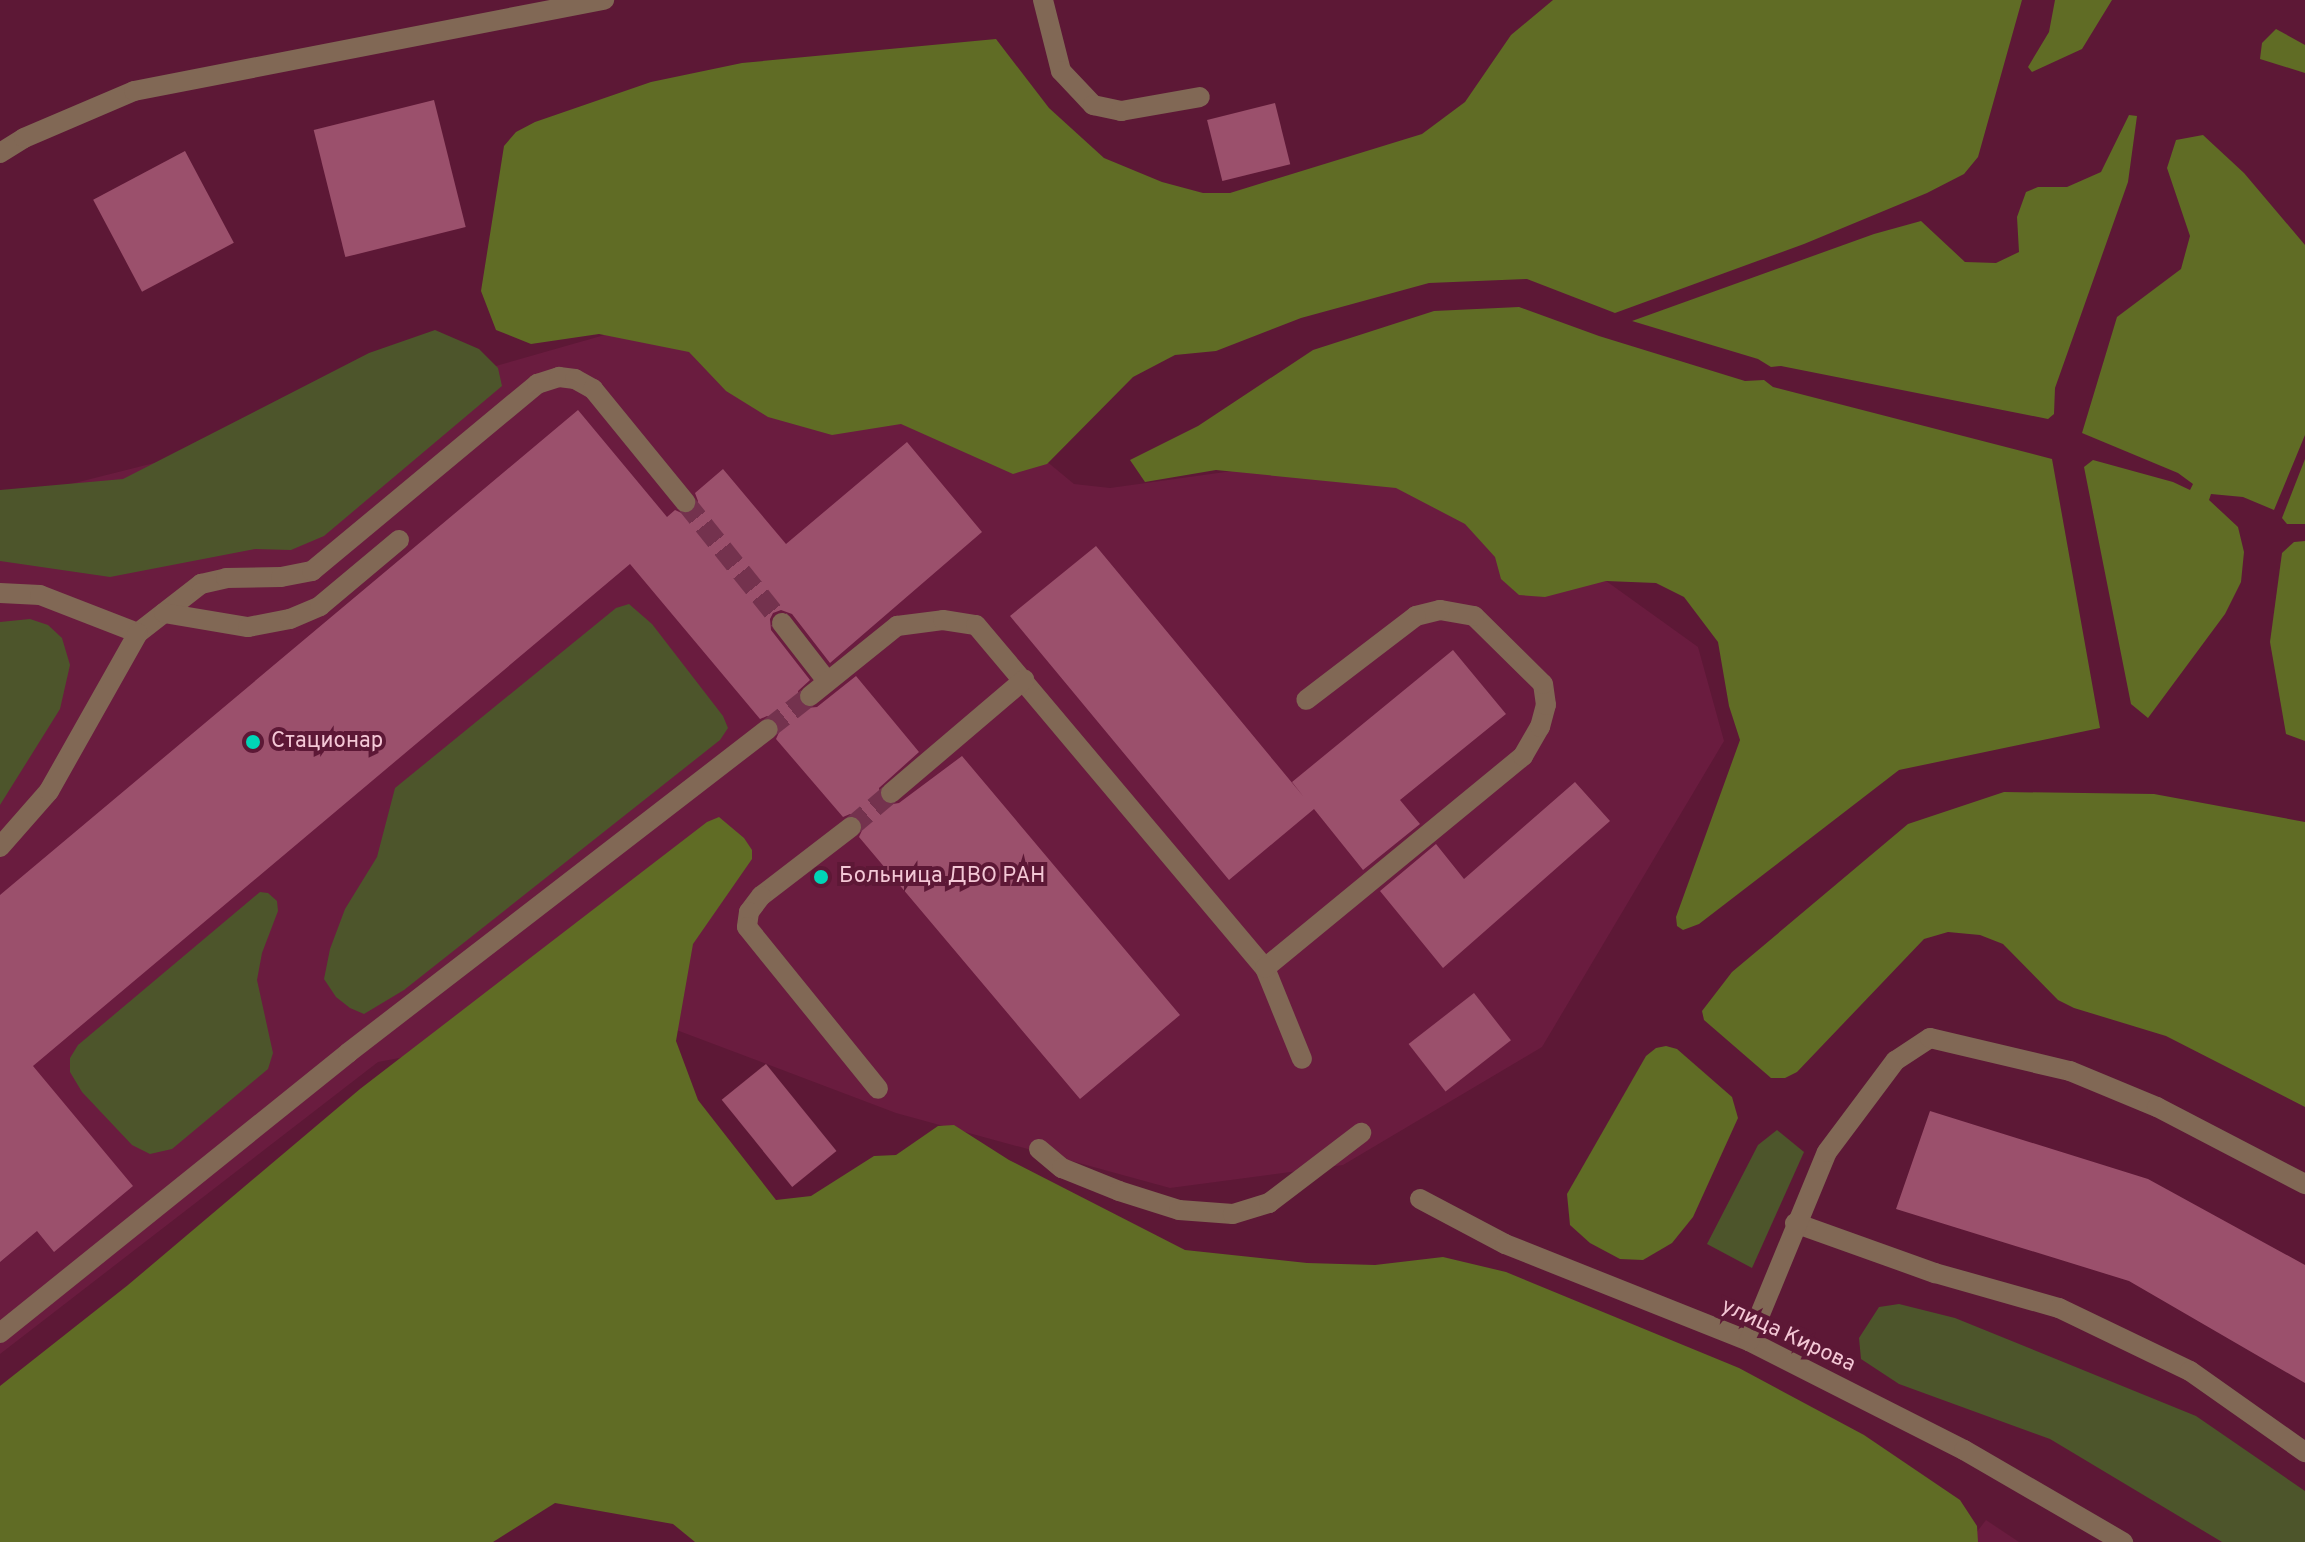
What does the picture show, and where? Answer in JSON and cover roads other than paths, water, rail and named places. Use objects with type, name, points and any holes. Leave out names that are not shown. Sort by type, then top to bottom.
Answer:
[{"type":"street","points":[[0,153],[24,138],[134,91],[604,0]]},
{"type":"street","points":[[1043,0],[1061,71],[1093,105],[1121,111],[1200,97]]},
{"type":"street","points":[[0,847],[49,791],[138,633],[201,584],[226,578],[281,577],[312,571],[537,384],[559,377],[575,379],[593,389],[685,502]]},
{"type":"street","points":[[164,613],[248,627],[290,619],[320,606],[399,540]]},
{"type":"street","points":[[0,593],[40,595],[138,633]]},
{"type":"street","points":[[1265,968],[1523,756],[1540,727],[1546,705],[1543,684],[1474,616],[1440,610],[1416,616],[1306,700]]},
{"type":"street","points":[[810,696],[897,626],[943,620],[976,625],[1265,968],[1302,1059]]},
{"type":"street","points":[[782,623],[827,681]]},
{"type":"street","points":[[891,793],[1024,680]]},
{"type":"street","points":[[0,1333],[348,1053],[768,729]]},
{"type":"street","points":[[851,827],[761,896],[749,912],[747,927],[878,1089]]},
{"type":"street","points":[[1749,1341],[1795,1223],[1827,1152],[1895,1061],[1930,1038],[2070,1071],[2157,1107],[2305,1184]]},
{"type":"street","points":[[1039,1149],[1062,1168],[1119,1191],[1179,1210],[1233,1214],[1269,1203],[1361,1133]]},
{"type":"street","name":"улица Кирова","points":[[1420,1199],[1505,1244],[1749,1341],[1964,1450],[2123,1542]]},
{"type":"street","points":[[1795,1223],[1935,1273],[2059,1308],[2190,1371],[2305,1452]]},
{"type":"tunnel","points":[[685,502],[782,623]]},
{"type":"tunnel","points":[[768,729],[810,696]]},
{"type":"tunnel","points":[[851,827],[891,793]]},
{"type":"place","name":"Стационар","points":[[253,742]]},
{"type":"place","name":"Больница ДВО РАН","points":[[821,877]]}]
